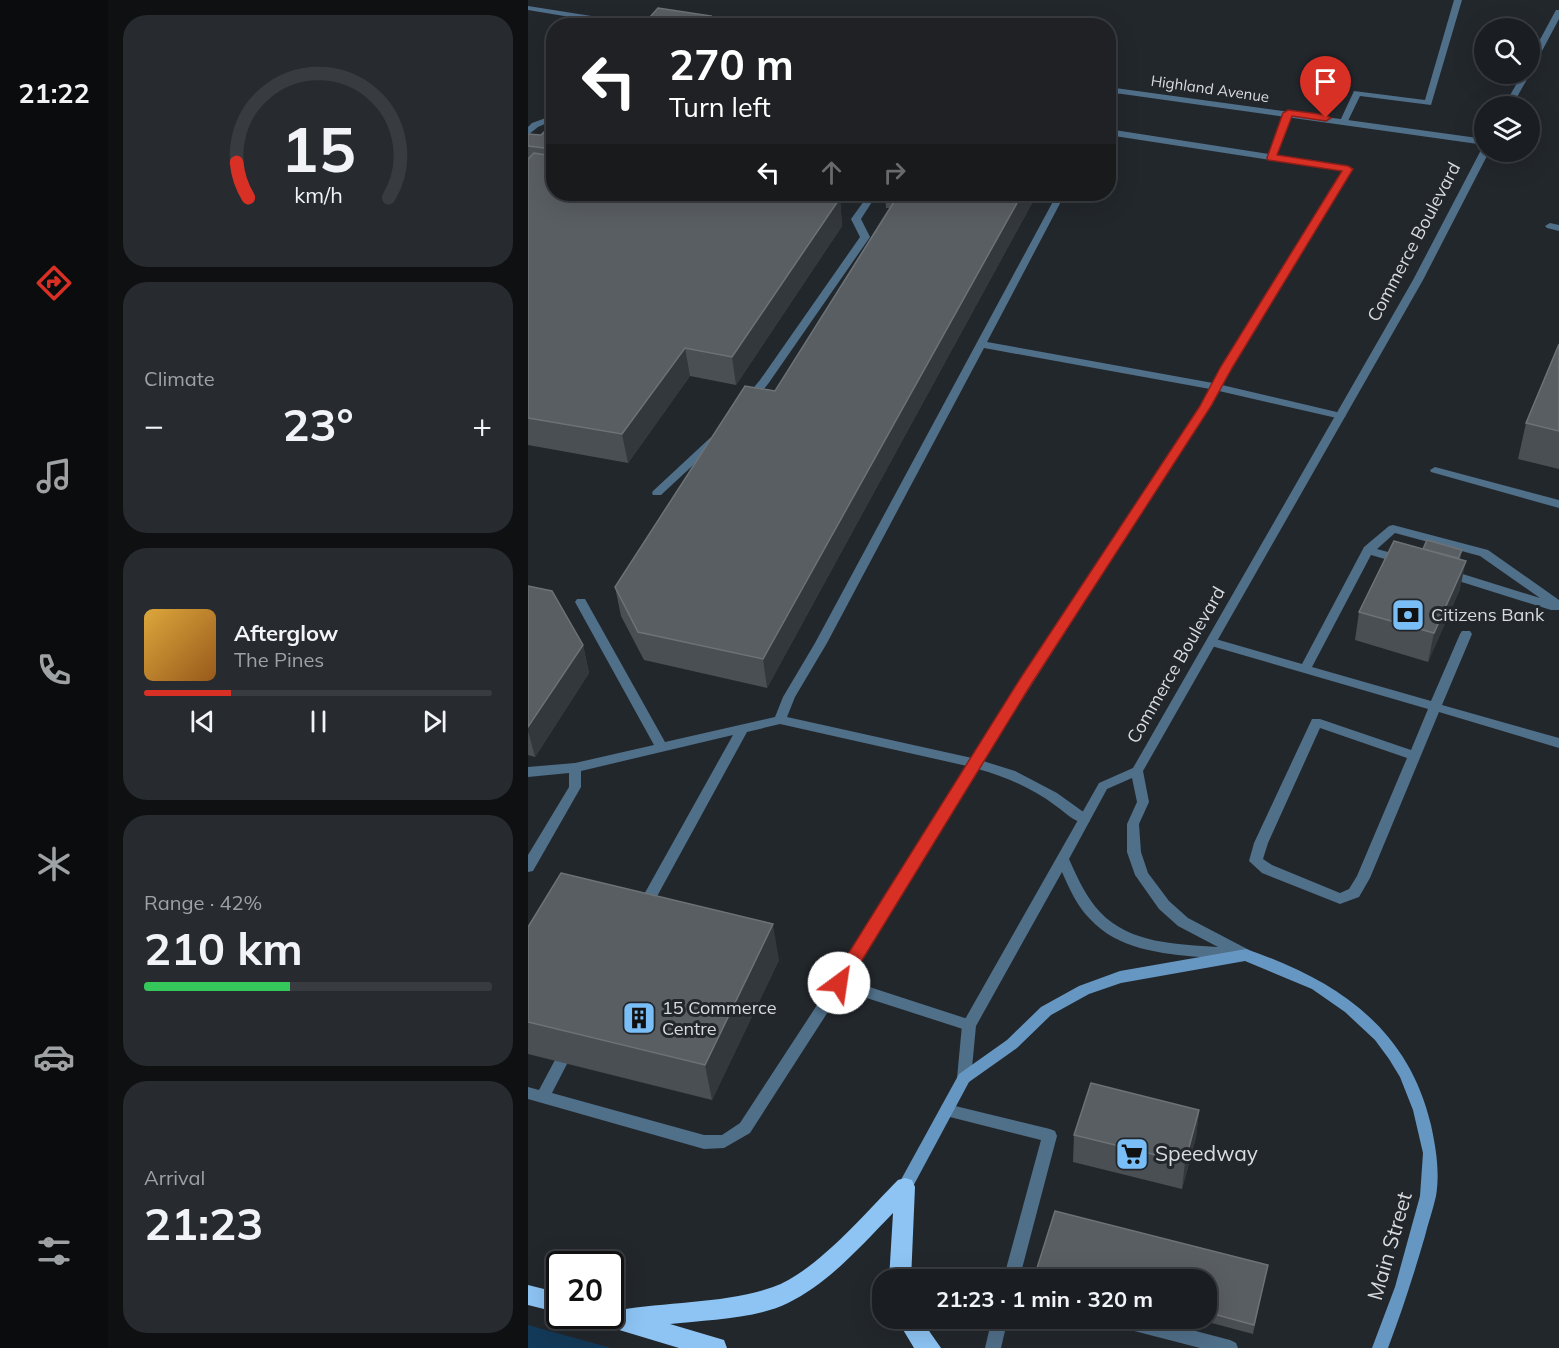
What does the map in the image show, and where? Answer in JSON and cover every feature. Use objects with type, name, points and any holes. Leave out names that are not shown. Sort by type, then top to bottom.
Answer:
[{"type":"highway","points":[[901,1269],[905,1187]]},
{"type":"highway","points":[[624,1317],[749,1304],[780,1296],[825,1268],[905,1187]]},
{"type":"highway","points":[[528,1294],[546,1299]]},
{"type":"highway","points":[[624,1321],[717,1348]]},
{"type":"highway","points":[[914,1329],[930,1348]]},
{"type":"main road","points":[[964,1078],[1012,1044],[1046,1011],[1101,982],[1148,971],[1246,955]]},
{"type":"main road","name":"Main Street","points":[[1246,955],[1317,985],[1350,1008],[1380,1036],[1394,1055],[1406,1074],[1420,1110],[1430,1153],[1428,1196],[1403,1287],[1380,1348]]},
{"type":"main road","name":"Commerce Boulevard","points":[[905,1187],[964,1078]]},
{"type":"street","points":[[1344,121],[1357,93],[1428,103],[1458,0]]},
{"type":"street","points":[[528,8],[591,18]]},
{"type":"street","points":[[1540,47],[1559,12]]},
{"type":"street","name":"Highland Avenue","points":[[1116,89],[1474,140]]},
{"type":"street","points":[[1272,158],[1288,113]]},
{"type":"street","points":[[528,132],[535,125],[546,120]]},
{"type":"street","points":[[561,1062],[535,1095],[704,1142],[724,1141],[745,1128],[839,983],[974,763],[1206,406],[1348,169],[1116,133]]},
{"type":"street","name":"Commerce Boulevard","points":[[964,1078],[969,1025],[1084,819],[1103,786],[1137,771],[1418,280],[1479,162]]},
{"type":"street","points":[[743,407],[764,382],[865,237],[856,219],[868,201]]},
{"type":"street","points":[[780,720],[789,697],[821,643],[1057,201]]},
{"type":"street","points":[[980,344],[1216,387],[1341,416]]},
{"type":"street","points":[[657,493],[721,432]]},
{"type":"street","points":[[1435,470],[1559,504]]},
{"type":"street","points":[[1305,669],[1368,550],[1393,529],[1484,553],[1559,607]]},
{"type":"street","points":[[1368,550],[1418,565]]},
{"type":"street","points":[[1453,575],[1559,607]]},
{"type":"street","points":[[581,602],[661,746]]},
{"type":"street","points":[[1414,756],[1316,722],[1261,843],[1256,861],[1267,869],[1340,899],[1354,893],[1363,878],[1466,634]]},
{"type":"street","points":[[1212,642],[1559,743]]},
{"type":"street","points":[[528,772],[575,768],[661,746],[780,720],[974,763],[1011,774],[1052,796],[1084,819]]},
{"type":"street","points":[[640,914],[744,727]]},
{"type":"street","points":[[528,867],[575,787],[575,768]]},
{"type":"street","points":[[1137,771],[1143,802],[1133,824],[1134,852],[1142,875],[1164,905],[1183,922],[1246,955]]},
{"type":"street","points":[[1062,859],[1074,885],[1095,916],[1122,935],[1148,945],[1246,955]]},
{"type":"street","points":[[839,983],[969,1025]]},
{"type":"street","points":[[947,1110],[1050,1136],[1014,1269]]},
{"type":"street","points":[[993,1348],[997,1329]]},
{"type":"street","points":[[1157,1329],[1230,1348]]},
{"type":"shaded area","points":[[528,1325],[611,1348],[528,1348]]},
{"type":"building","points":[[658,8],[711,16],[709,18],[649,18]]},
{"type":"building","points":[[546,130],[544,148],[528,146],[528,134],[541,135]]},
{"type":"building","points":[[534,153],[546,155],[546,201],[838,201],[732,357],[685,348],[622,434],[528,418],[528,159]]},
{"type":"building","points":[[895,201],[1018,201],[763,659],[638,632],[615,587],[745,386],[775,391]]},
{"type":"building","points":[[1559,344],[1559,431],[1526,423]]},
{"type":"building","points":[[1427,540],[1462,550],[1458,558],[1423,549]]},
{"type":"building","points":[[1394,541],[1466,561],[1434,633],[1359,612]]},
{"type":"building","points":[[528,586],[552,591],[583,645],[528,727]]},
{"type":"building","name":"15 Commerce Centre","points":[[561,873],[773,924],[705,1065],[528,1022],[528,927]]},
{"type":"building","points":[[1091,1083],[1199,1110],[1185,1162],[1074,1135]]},
{"type":"building","points":[[1055,1211],[1268,1265],[1254,1325],[1217,1315],[1217,1269],[1037,1268]]},
{"type":"place","name":"Citizens Bank","points":[[1408,615]]},
{"type":"place","name":"15 Commerce Centre","points":[[639,1018]]},
{"type":"place","name":"Speedway","points":[[1132,1154]]},
{"type":"route","points":[[839,983],[1025,682],[1206,406],[1226,368],[1348,169],[1272,158],[1288,113],[1326,118]]}]
